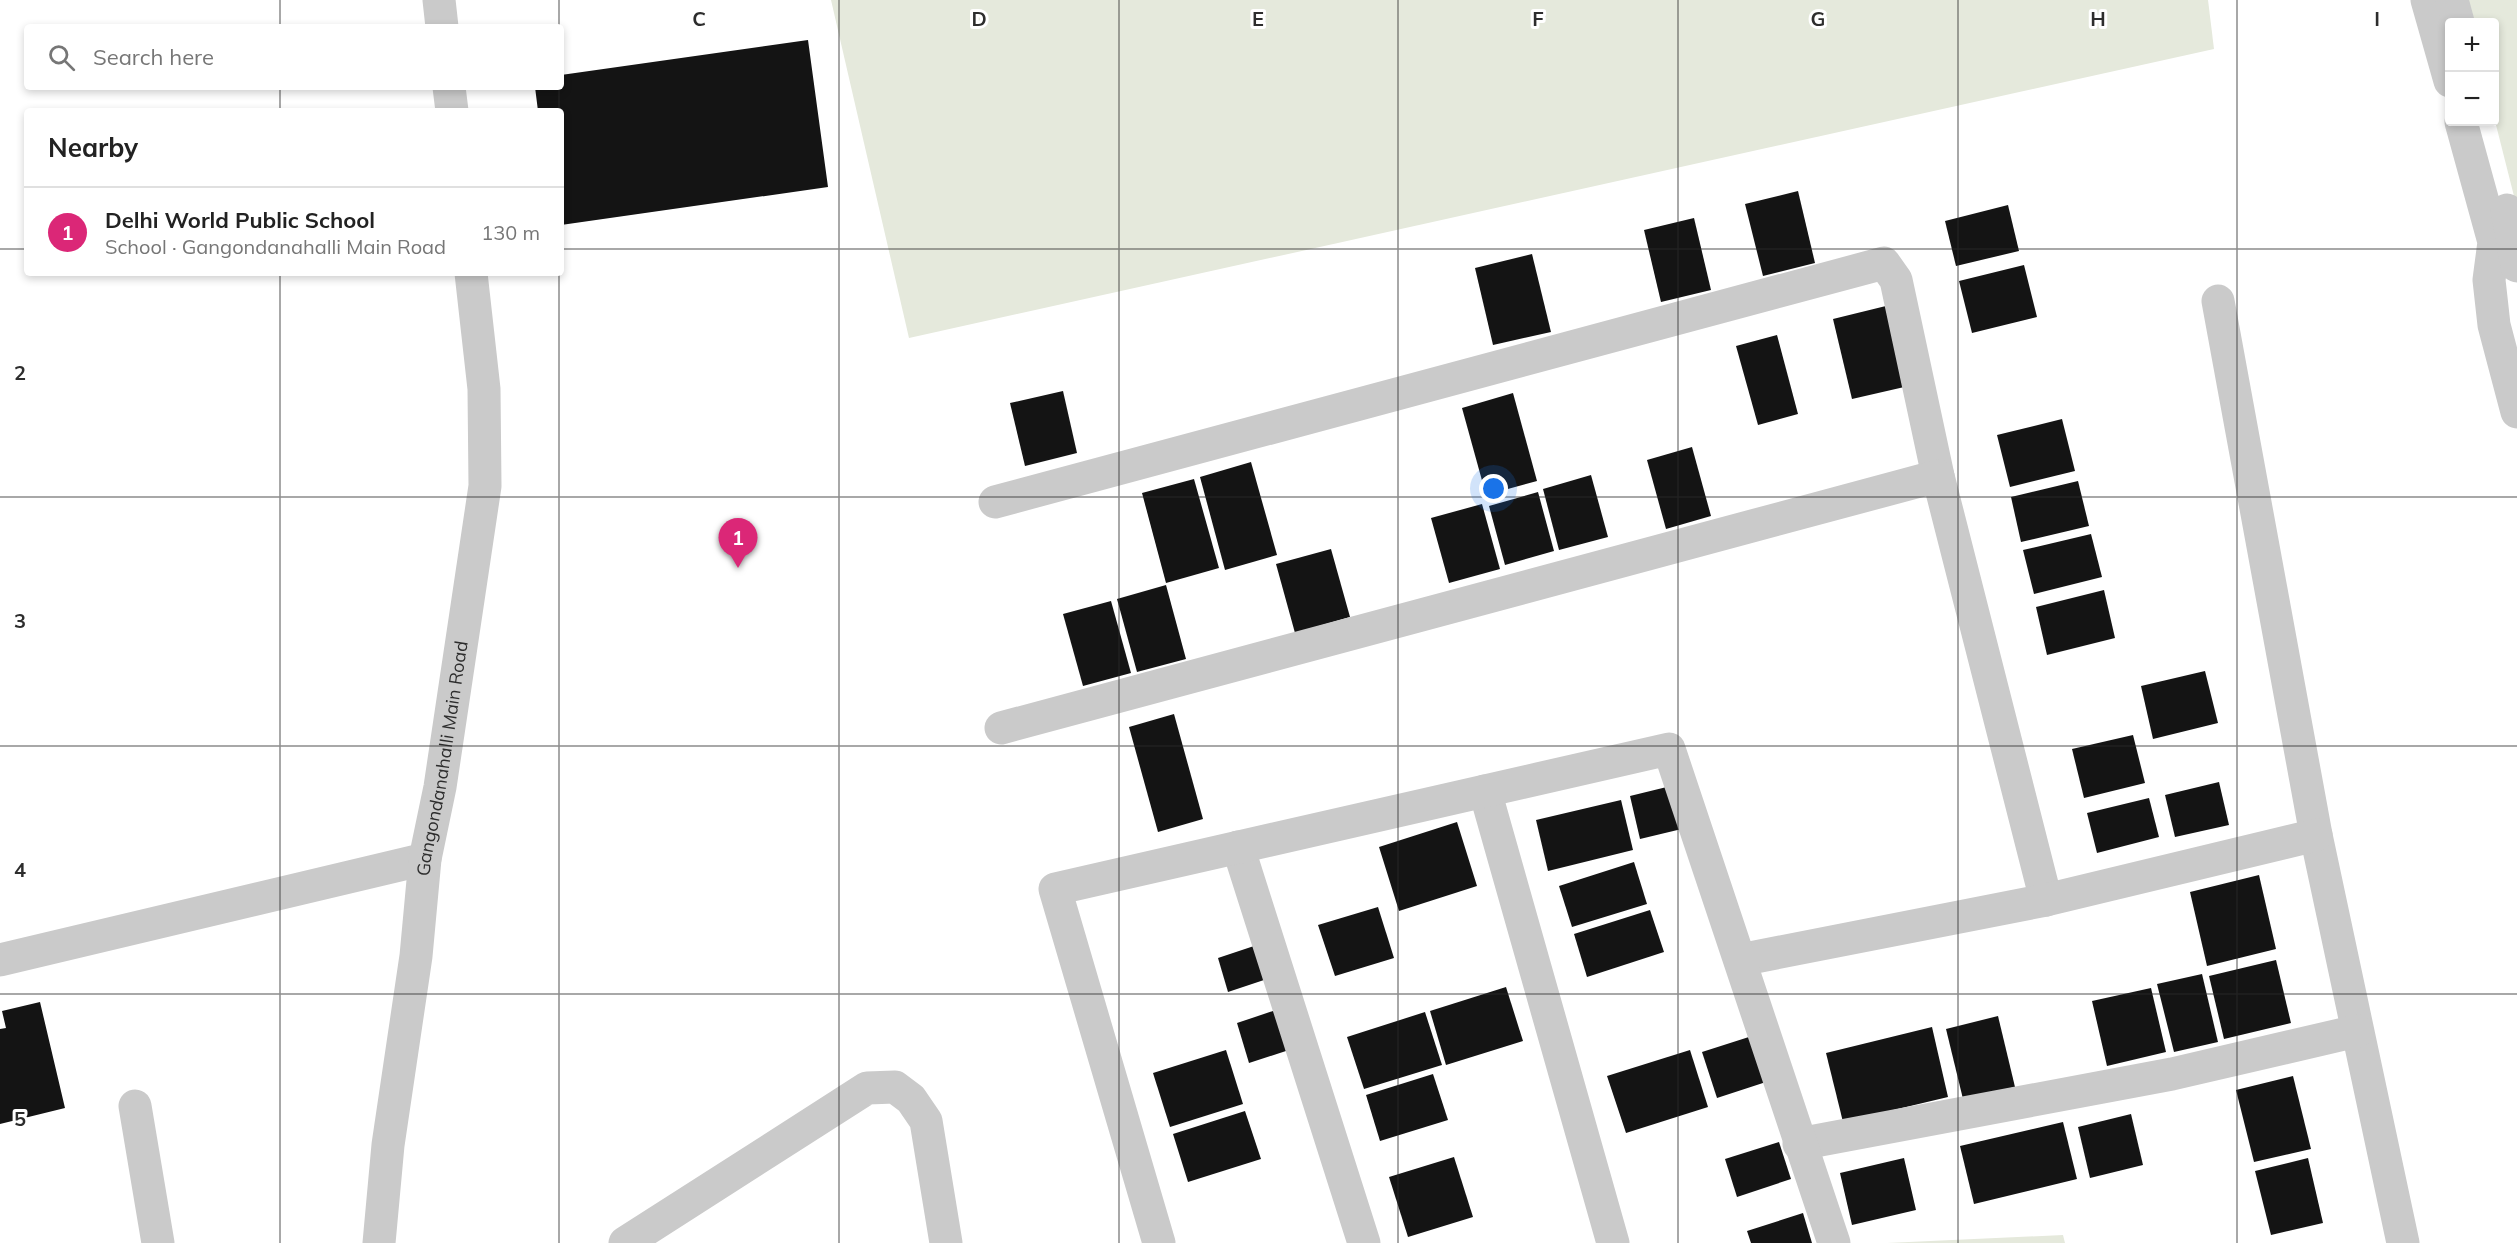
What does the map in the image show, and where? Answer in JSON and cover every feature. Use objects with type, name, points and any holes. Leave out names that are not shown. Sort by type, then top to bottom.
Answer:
[{"type":"street","points":[[439,0],[442,24]]},
{"type":"street","points":[[2427,0],[2447,72]]},
{"type":"street","points":[[2452,0],[2457,18]]},
{"type":"street","points":[[449,90],[452,108]]},
{"type":"street","points":[[2462,126],[2494,242],[2489,279],[2493,325],[2517,412]]},
{"type":"street","points":[[2485,126],[2513,234],[2517,266]]},
{"type":"street","points":[[995,502],[1884,263],[1896,280],[1938,476],[2046,900]]},
{"type":"street","name":"Gangondanahalli Main Road","points":[[379,1243],[388,1145],[416,956],[425,859],[440,787],[485,486],[484,389],[471,276]]},
{"type":"street","points":[[2218,301],[2316,835],[2403,1243]]},
{"type":"street","points":[[1001,728],[1938,476]]},
{"type":"street","points":[[1159,1243],[1055,889],[1669,749],[1833,1243]]},
{"type":"street","points":[[1485,791],[1613,1243]]},
{"type":"street","points":[[1740,960],[2046,900],[2316,835]]},
{"type":"street","points":[[1238,848],[1364,1243]]},
{"type":"street","points":[[0,960],[425,859]]},
{"type":"street","points":[[1799,1144],[2172,1074],[2356,1031]]},
{"type":"street","points":[[625,1243],[867,1088],[895,1087],[911,1098],[926,1121],[945,1243]]},
{"type":"street","points":[[135,1106],[158,1243]]},
{"type":"shaded area","points":[[831,0],[2208,0],[2214,49],[909,338]]},
{"type":"shaded area","points":[[2463,0],[2517,0],[2517,208],[2496,126],[2499,126],[2499,18],[2468,18]]},
{"type":"shaded area","points":[[2063,1235],[2065,1243],[1887,1243]]},
{"type":"building","points":[[808,40],[828,187],[564,225],[564,108],[538,108],[535,90],[564,90],[564,75]]},
{"type":"building","points":[[1798,191],[1815,263],[1763,276],[1745,204]]},
{"type":"building","points":[[2008,205],[2019,251],[1956,266],[1945,221]]},
{"type":"building","points":[[1694,218],[1711,290],[1661,302],[1644,230]]},
{"type":"building","points":[[1532,254],[1551,332],[1493,345],[1475,268]]},
{"type":"building","points":[[2024,265],[2037,317],[1972,333],[1959,281]]},
{"type":"building","points":[[1894,304],[1913,385],[1852,399],[1833,319]]},
{"type":"building","points":[[1777,335],[1798,414],[1758,425],[1736,346]]},
{"type":"building","points":[[1063,391],[1077,453],[1025,466],[1010,403]]},
{"type":"building","points":[[1513,393],[1537,481],[1486,495],[1462,408]]},
{"type":"building","points":[[2062,419],[2075,471],[2010,487],[1997,435]]},
{"type":"building","points":[[1692,447],[1711,516],[1666,529],[1647,460]]},
{"type":"building","points":[[1251,462],[1277,555],[1225,570],[1200,477]]},
{"type":"building","points":[[1591,475],[1608,537],[1559,550],[1543,489]]},
{"type":"building","points":[[1194,479],[1219,568],[1166,583],[1142,493]]},
{"type":"building","points":[[2078,481],[2089,526],[2021,542],[2011,497]]},
{"type":"building","points":[[1538,492],[1554,551],[1505,565],[1489,506]]},
{"type":"building","points":[[1482,504],[1500,569],[1449,583],[1431,518]]},
{"type":"building","points":[[2091,534],[2102,577],[2034,594],[2023,550]]},
{"type":"building","points":[[1331,549],[1350,617],[1295,633],[1276,564]]},
{"type":"building","points":[[1166,585],[1186,659],[1137,672],[1117,599]]},
{"type":"building","points":[[2104,590],[2115,638],[2047,655],[2036,607]]},
{"type":"building","points":[[1111,601],[1131,673],[1083,686],[1063,614]]},
{"type":"building","points":[[2205,671],[2218,723],[2153,739],[2141,686]]},
{"type":"building","points":[[1174,714],[1203,819],[1158,832],[1129,727]]},
{"type":"building","points":[[2133,735],[2145,783],[2084,798],[2072,749]]},
{"type":"building","points":[[2219,782],[2229,825],[2175,837],[2165,795]]},
{"type":"building","points":[[1679,784],[1690,827],[1640,839],[1630,796]]},
{"type":"building","points":[[2149,798],[2159,837],[2097,853],[2087,813]]},
{"type":"building","points":[[1621,800],[1633,850],[1548,871],[1536,820]]},
{"type":"building","points":[[1457,822],[1477,886],[1399,911],[1379,847]]},
{"type":"building","points":[[1634,862],[1647,904],[1572,927],[1559,886]]},
{"type":"building","points":[[2259,875],[2276,949],[2207,966],[2190,892]]},
{"type":"building","points":[[1378,907],[1394,958],[1335,976],[1318,925]]},
{"type":"building","points":[[1650,910],[1664,952],[1587,977],[1574,934]]},
{"type":"building","points":[[1257,945],[1267,979],[1228,992],[1218,958]]},
{"type":"building","points":[[2276,960],[2291,1023],[2224,1039],[2209,976]]},
{"type":"building","points":[[2202,974],[2218,1042],[2174,1052],[2157,984]]},
{"type":"building","points":[[1506,987],[1523,1041],[1446,1065],[1430,1011]]},
{"type":"building","points":[[2151,988],[2166,1052],[2107,1066],[2092,1001]]},
{"type":"building","points":[[40,1002],[65,1108],[0,1124],[0,1029],[6,1028],[2,1011]]},
{"type":"building","points":[[1276,1010],[1289,1050],[1249,1063],[1237,1023]]},
{"type":"building","points":[[1425,1012],[1442,1065],[1364,1089],[1347,1037]]},
{"type":"building","points":[[1998,1016],[2015,1087],[1963,1099],[1946,1029]]},
{"type":"building","points":[[1932,1027],[1948,1097],[1843,1122],[1826,1053]]},
{"type":"building","points":[[1752,1036],[1766,1082],[1717,1098],[1702,1052]]},
{"type":"building","points":[[1226,1050],[1243,1104],[1170,1127],[1153,1073]]},
{"type":"building","points":[[1690,1050],[1708,1107],[1626,1133],[1607,1076]]},
{"type":"building","points":[[1433,1074],[1448,1120],[1380,1141],[1366,1095]]},
{"type":"building","points":[[2293,1076],[2311,1149],[2254,1162],[2236,1090]]},
{"type":"building","points":[[1245,1111],[1261,1159],[1188,1182],[1173,1134]]},
{"type":"building","points":[[2131,1114],[2143,1165],[2090,1178],[2078,1127]]},
{"type":"building","points":[[2063,1122],[2077,1179],[1974,1204],[1960,1146]]},
{"type":"building","points":[[1779,1142],[1791,1179],[1737,1197],[1725,1159]]},
{"type":"building","points":[[1454,1157],[1473,1217],[1408,1237],[1389,1177]]},
{"type":"building","points":[[1904,1158],[1916,1210],[1852,1225],[1840,1173]]},
{"type":"building","points":[[2308,1158],[2323,1223],[2271,1235],[2255,1171]]},
{"type":"building","points":[[1803,1213],[1812,1243],[1751,1243],[1747,1231]]},
{"type":"place","name":"Delhi World Public School","points":[[738,568]]}]
